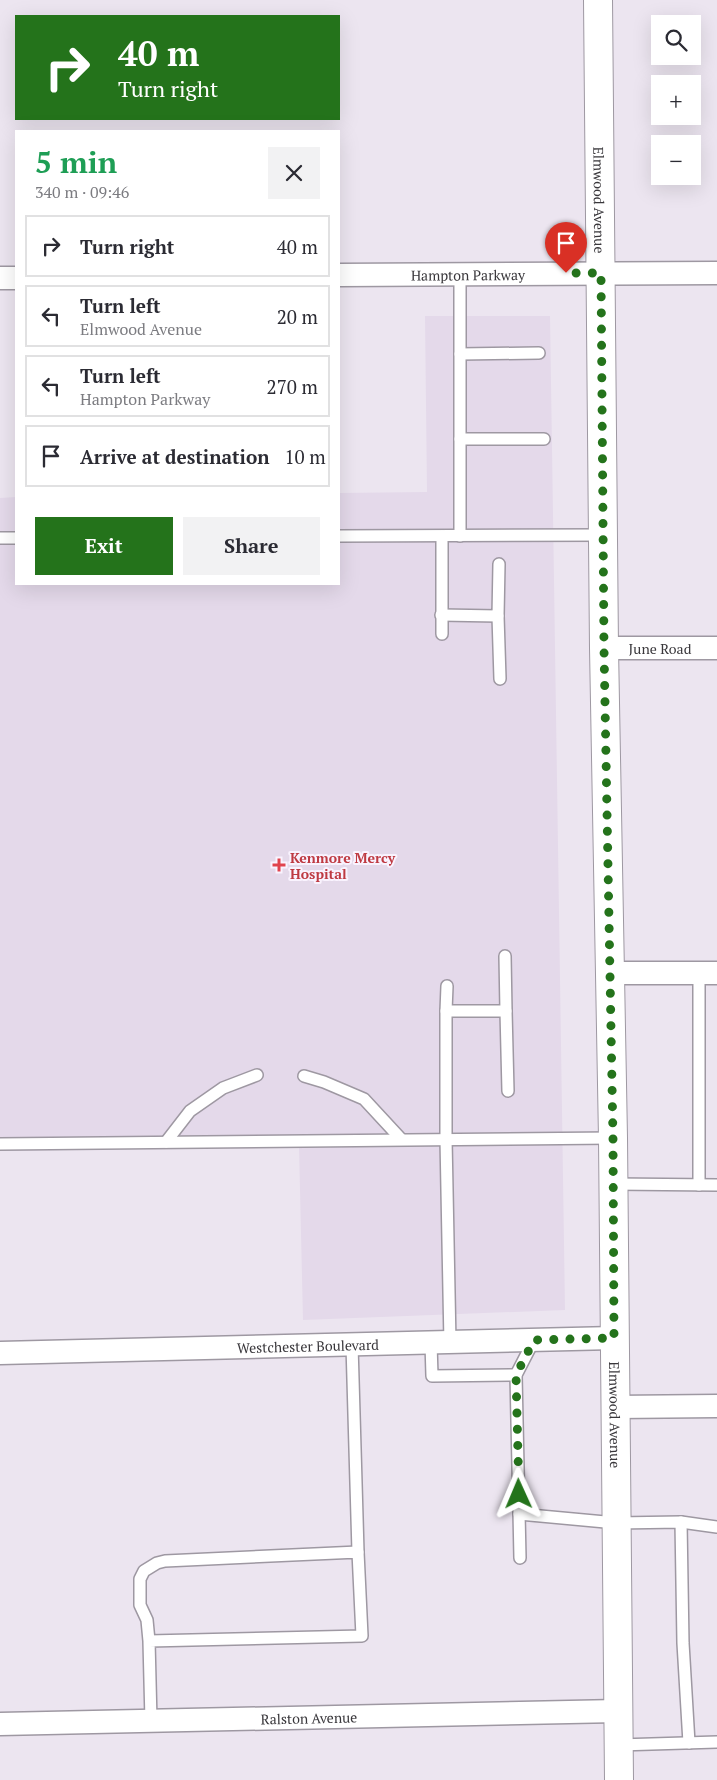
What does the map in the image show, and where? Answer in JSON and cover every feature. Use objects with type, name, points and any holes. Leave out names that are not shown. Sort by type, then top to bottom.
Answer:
[{"type":"street","name":"Elmwood Avenue","points":[[598,0],[604,648],[613,1138],[619,1780]]},
{"type":"street","name":"Hampton Parkway","points":[[340,275],[717,273]]},
{"type":"street","points":[[0,278],[15,278]]},
{"type":"street","name":"June Road","points":[[604,648],[717,648]]},
{"type":"street","points":[[610,973],[708,973]]},
{"type":"street","name":"Westchester Boulevard","points":[[0,1353],[614,1338]]},
{"type":"street","points":[[615,1408],[717,1406]]},
{"type":"street","name":"Ralston Avenue","points":[[0,1724],[618,1711]]},
{"type":"lane","points":[[460,274],[460,536]]},
{"type":"lane","points":[[460,354],[539,353]]},
{"type":"lane","points":[[460,439],[544,439]]},
{"type":"lane","points":[[340,536],[603,535]]},
{"type":"lane","points":[[442,536],[442,634]]},
{"type":"lane","points":[[0,538],[15,538]]},
{"type":"lane","points":[[498,564],[500,679]]},
{"type":"lane","points":[[441,615],[498,616]]},
{"type":"lane","points":[[505,956],[508,1091]]},
{"type":"lane","points":[[698,1185],[708,973]]},
{"type":"lane","points":[[447,986],[446,1139],[440,1343],[432,1376],[516,1375]]},
{"type":"lane","points":[[446,1011],[506,1011]]},
{"type":"lane","points":[[166,1142],[190,1111],[223,1088],[257,1075]]},
{"type":"lane","points":[[304,1076],[324,1082],[364,1099],[400,1139]]},
{"type":"lane","points":[[0,1144],[613,1138]]},
{"type":"lane","points":[[613,1184],[717,1185]]},
{"type":"lane","points":[[520,1558],[516,1375],[534,1340]]},
{"type":"lane","points":[[149,1641],[362,1636],[352,1345]]},
{"type":"lane","points":[[519,1514],[616,1523],[681,1522],[717,1527]]},
{"type":"lane","points":[[681,1522],[683,1643],[689,1743]]},
{"type":"lane","points":[[151,1721],[149,1641],[147,1620],[140,1605],[140,1579],[144,1571],[157,1563],[166,1561],[358,1552]]},
{"type":"lane","points":[[618,1745],[717,1742]]},
{"type":"shaded area","name":"Kenmore Mercy Hospital","points":[[425,316],[550,316],[565,1310],[303,1320],[299,1146],[0,1151],[0,498],[15,497],[15,585],[340,585],[340,493],[427,492]]},
{"type":"place","name":"Kenmore Mercy Hospital","points":[[279,865]]},
{"type":"route","points":[[519,1494],[516,1375],[534,1340],[614,1338],[613,1138],[604,648],[601,273],[566,273]]}]
